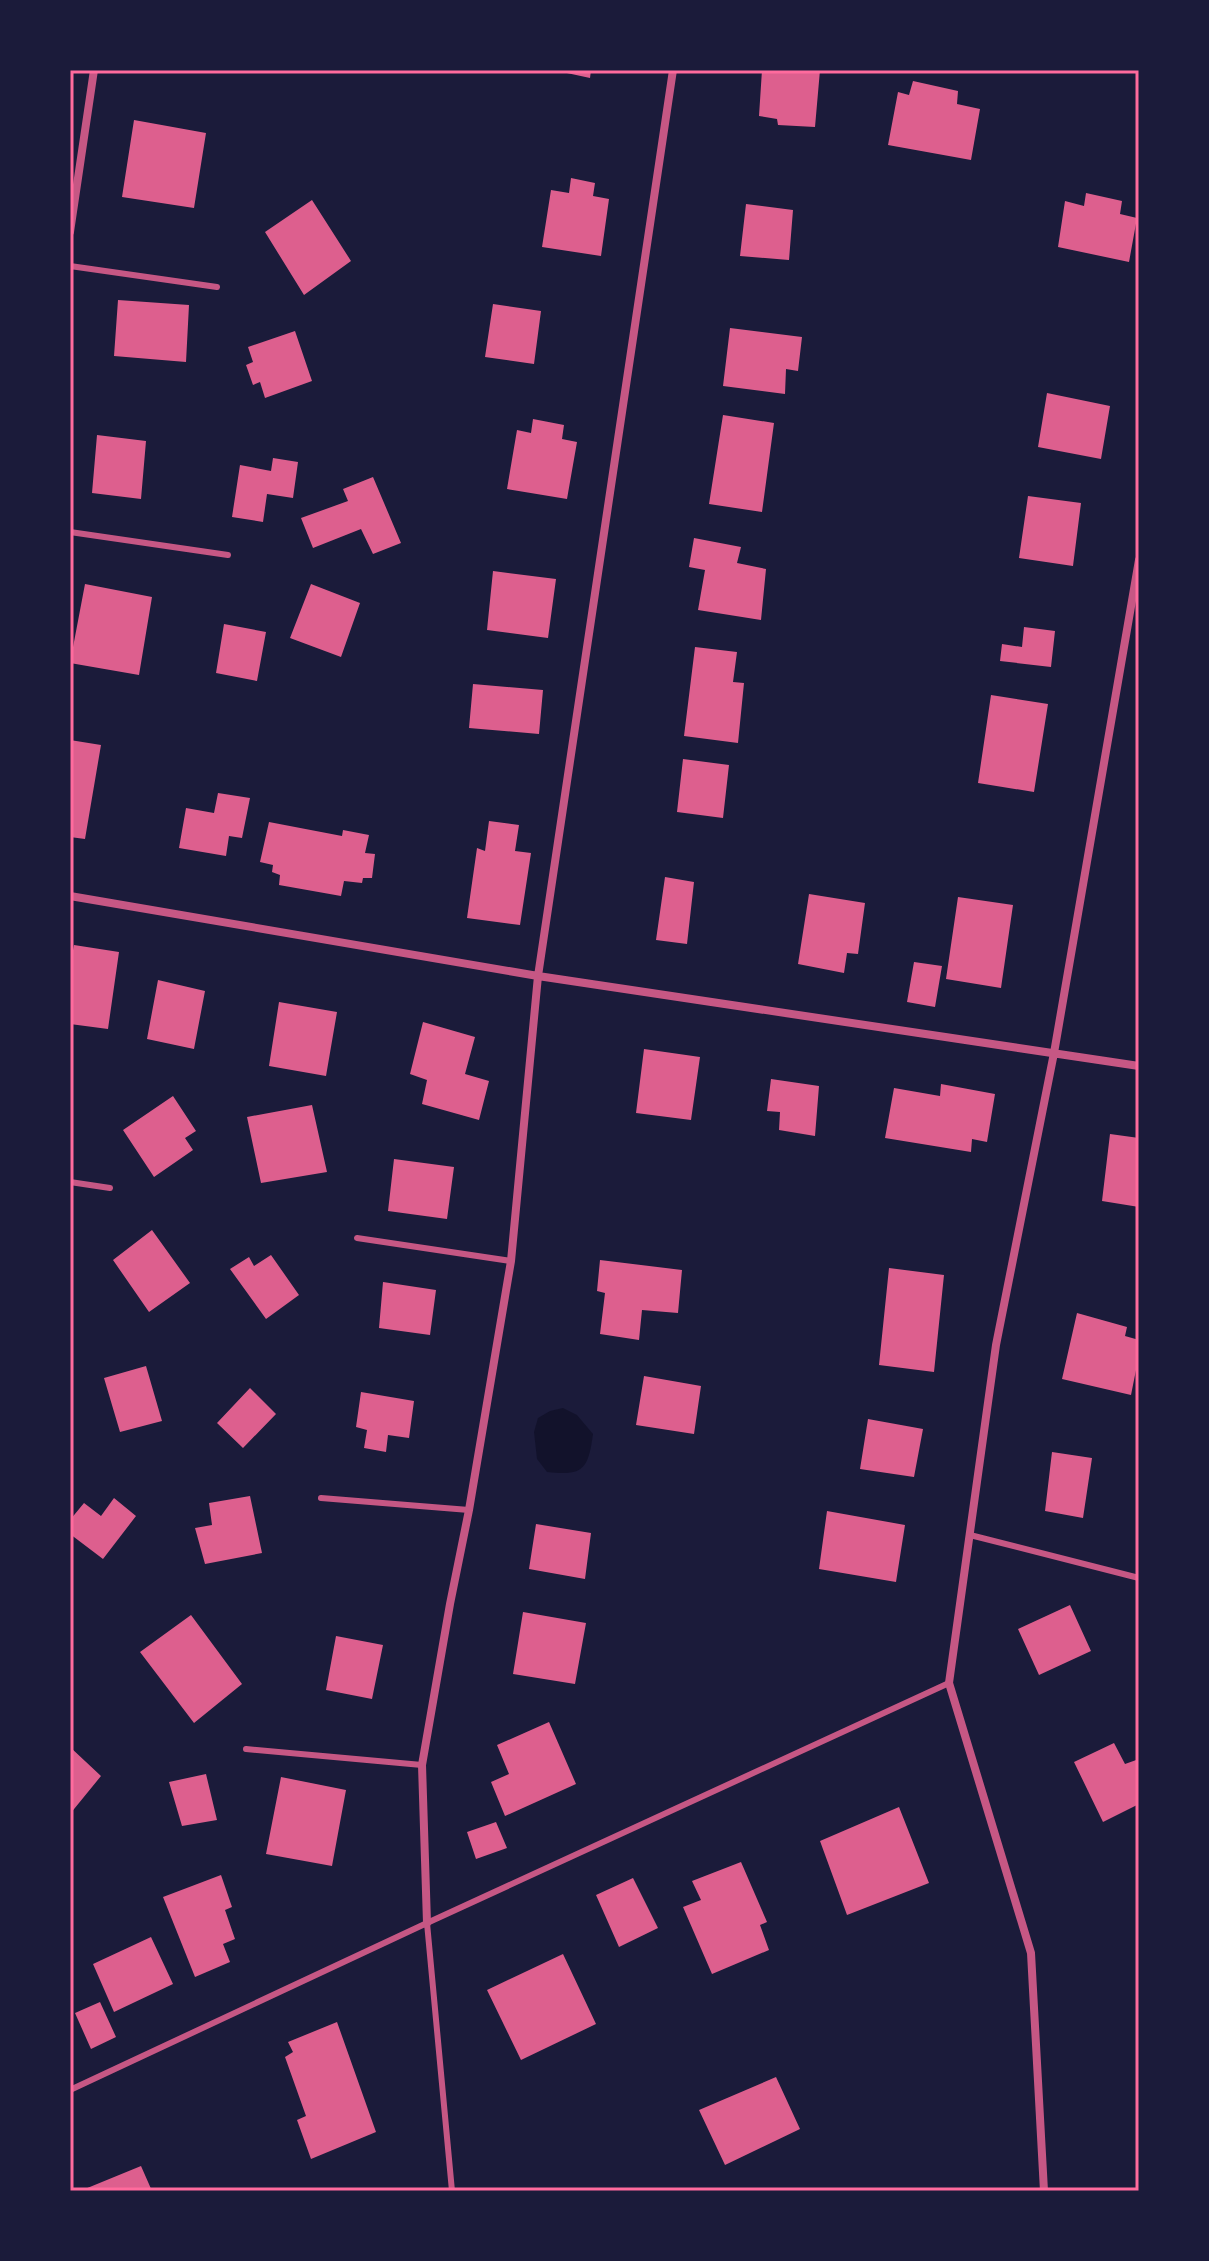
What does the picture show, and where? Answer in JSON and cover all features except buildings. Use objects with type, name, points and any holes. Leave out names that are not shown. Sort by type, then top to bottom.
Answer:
[{"type":"street","points":[[70,232],[94,70]]},
{"type":"street","points":[[427,1923],[422,1765],[511,1261],[538,976],[673,70]]},
{"type":"street","points":[[1044,2191],[1031,1953],[949,1683],[996,1345],[1054,1053],[1139,560]]},
{"type":"street","points":[[70,896],[538,976],[1139,1066]]},
{"type":"lane","points":[[70,266],[217,287]]},
{"type":"lane","points":[[70,532],[228,555]]},
{"type":"lane","points":[[70,1182],[110,1188]]},
{"type":"lane","points":[[357,1238],[511,1261]]},
{"type":"lane","points":[[321,1498],[469,1510]]},
{"type":"lane","points":[[970,1535],[1139,1578]]},
{"type":"lane","points":[[70,2090],[949,1683]]},
{"type":"lane","points":[[246,1749],[422,1765]]},
{"type":"lane","points":[[427,1923],[452,2191]]},
{"type":"shaded area","points":[[563,1408],[577,1415],[593,1434],[589,1456],[582,1468],[576,1471],[547,1472],[537,1459],[534,1432],[538,1418]]}]
